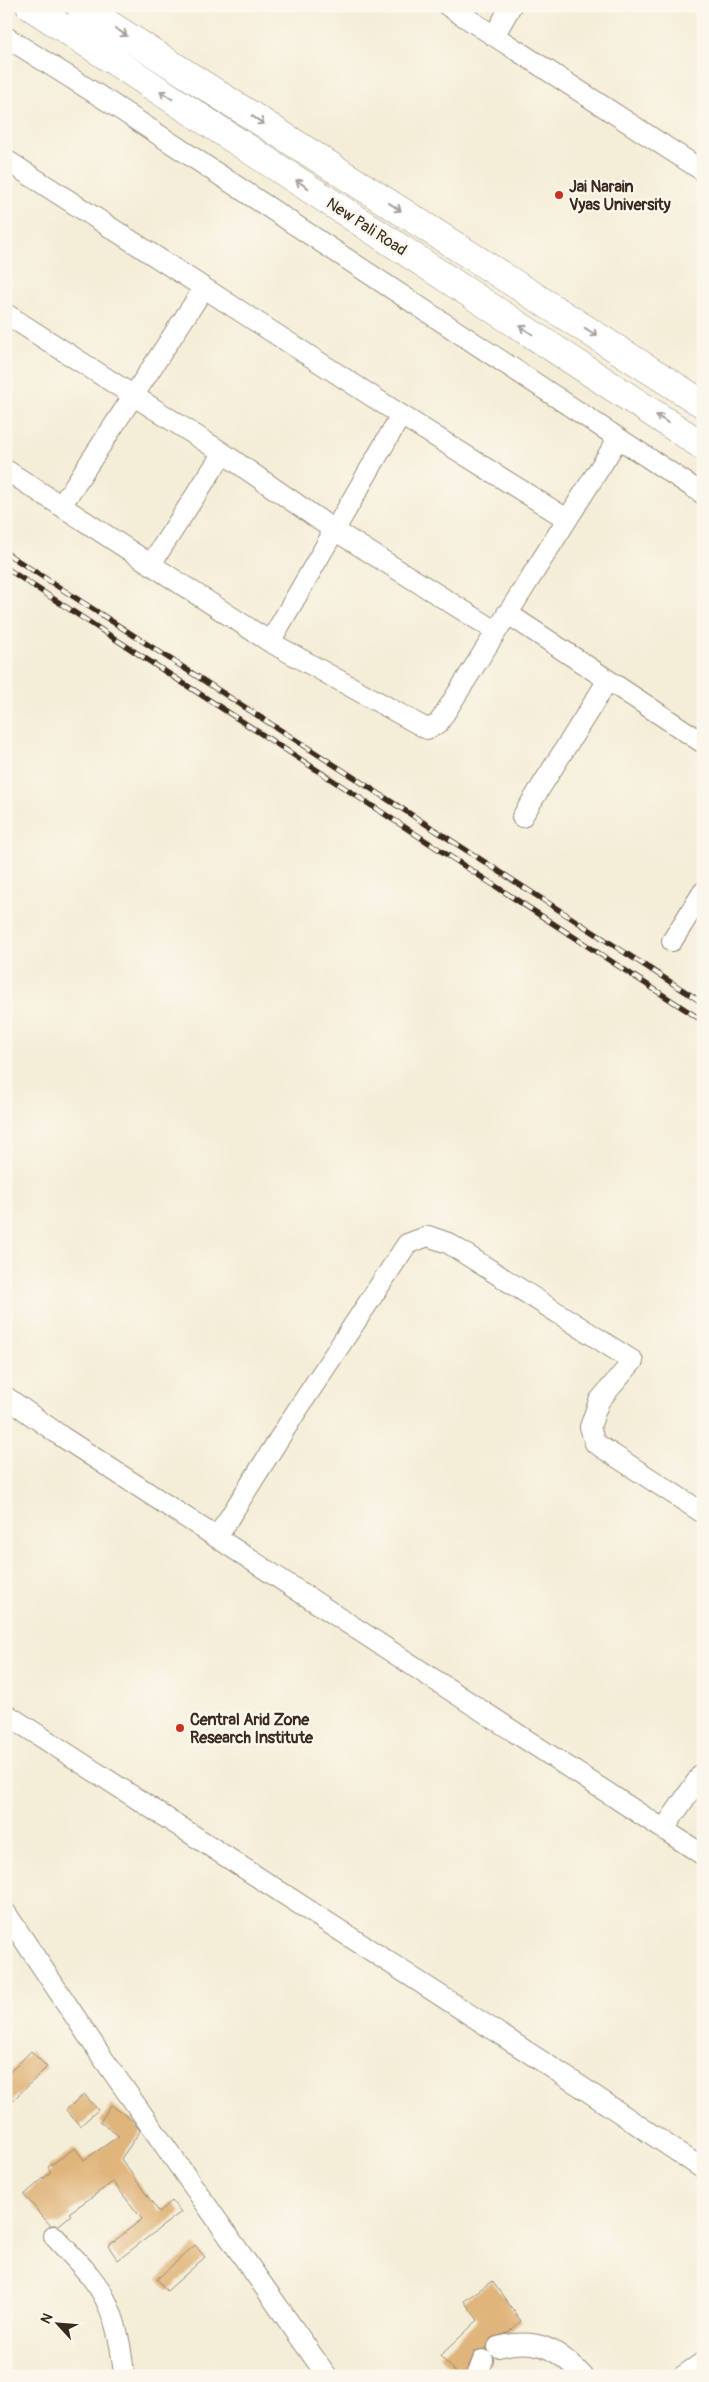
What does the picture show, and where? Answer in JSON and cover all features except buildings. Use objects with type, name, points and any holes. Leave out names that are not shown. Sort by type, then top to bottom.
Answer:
[{"type":"highway","name":"New Pali Road","points":[[30,6],[703,446]]},
{"type":"highway","name":"New Pali Road","points":[[80,6],[703,404]]},
{"type":"street","points":[[448,6],[703,171]]},
{"type":"street","points":[[494,36],[511,6]]},
{"type":"street","points":[[6,36],[703,494]]},
{"type":"street","points":[[6,160],[401,415],[567,519]]},
{"type":"street","points":[[61,506],[204,288]]},
{"type":"street","points":[[6,314],[223,453],[334,530],[496,630]]},
{"type":"street","points":[[270,642],[401,415]]},
{"type":"street","points":[[6,470],[270,642],[427,729],[438,724],[618,439]]},
{"type":"street","points":[[151,564],[223,453]]},
{"type":"street","points":[[507,613],[703,743]]},
{"type":"street","points":[[522,816],[608,680]]},
{"type":"street","points":[[672,941],[703,892]]},
{"type":"street","points":[[217,1537],[294,1415],[407,1244],[428,1236],[448,1243],[633,1361],[599,1401],[590,1427],[595,1443],[703,1513]]},
{"type":"street","points":[[6,1397],[61,1436],[703,1855]]},
{"type":"street","points":[[6,1714],[572,2080],[703,2169]]},
{"type":"street","points":[[664,1829],[703,1772]]},
{"type":"street","points":[[6,1913],[102,2057],[327,2376]]},
{"type":"street","points":[[54,2236],[92,2278],[108,2304],[121,2341],[124,2376]]},
{"type":"street","points":[[486,2361],[515,2343],[540,2344],[558,2353],[583,2376]]},
{"type":"street","points":[[683,2376],[703,2362]]},
{"type":"railway","points":[[6,553],[703,1003]]},
{"type":"railway","points":[[6,568],[703,1021]]},
{"type":"place","name":"Jai Narain Vyas University","points":[[559,195]]},
{"type":"place","name":"Central Arid Zone Research Institute","points":[[180,1728]]}]
